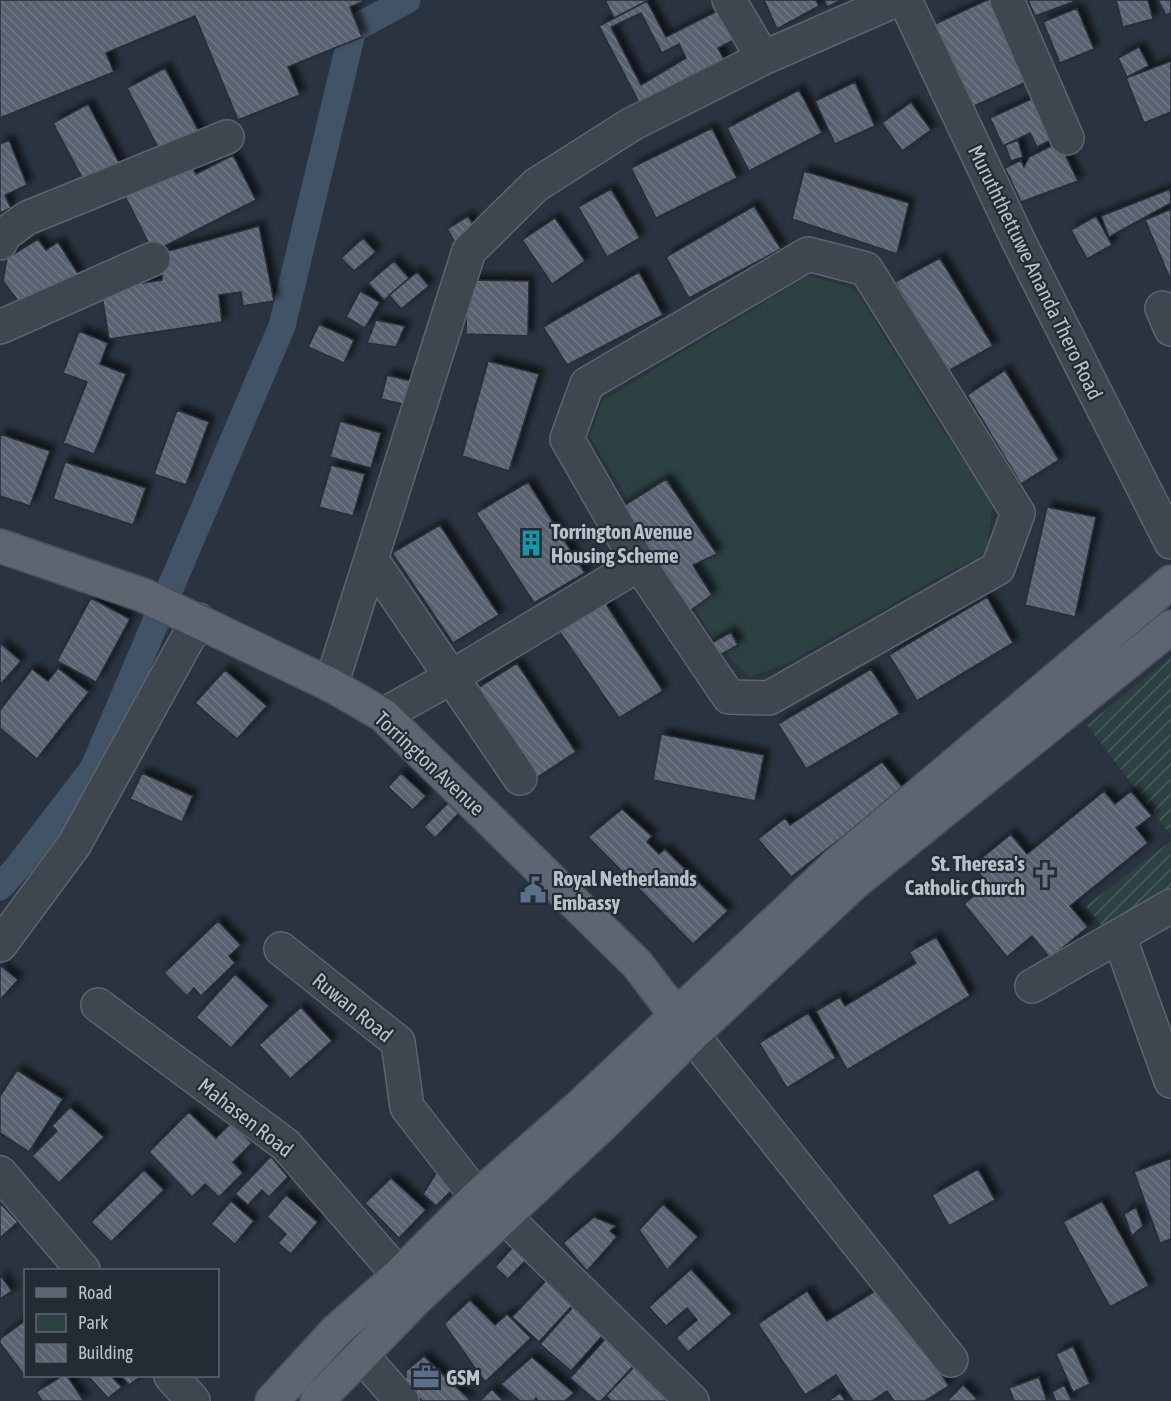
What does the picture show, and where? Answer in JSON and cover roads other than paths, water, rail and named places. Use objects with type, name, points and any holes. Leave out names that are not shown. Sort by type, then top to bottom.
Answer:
[{"type":"main road","name":"Torrington Avenue","points":[[0,546],[143,595],[331,685],[383,715],[637,964],[684,1025]]},
{"type":"main road","points":[[317,1401],[418,1296],[601,1126],[684,1025],[836,865],[1171,582]]},
{"type":"main road","points":[[272,1401],[336,1330],[399,1275],[477,1197],[580,1106],[684,1025],[853,884],[1171,627]]},
{"type":"street","points":[[729,0],[763,58]]},
{"type":"street","points":[[331,685],[469,251],[536,185],[632,124],[763,58],[897,0]]},
{"type":"street","name":"Muruththettuwe Ananda Thero Road","points":[[905,0],[1019,242],[1171,542]]},
{"type":"street","points":[[1007,0],[1067,138]]},
{"type":"street","points":[[0,243],[5,234],[27,218],[227,136]]},
{"type":"street","points":[[808,254],[866,269],[1018,513],[998,568],[769,698],[729,697],[639,564],[567,439],[587,384],[808,254]]},
{"type":"street","points":[[0,327],[153,259]]},
{"type":"street","points":[[371,559],[520,778]]},
{"type":"street","points":[[383,715],[450,678],[639,564]]},
{"type":"street","points":[[0,945],[74,845],[198,620]]},
{"type":"street","points":[[1032,986],[1171,906]]},
{"type":"street","points":[[1119,936],[1171,1081]]},
{"type":"street","name":"Ruwan Road","points":[[281,950],[398,1042],[407,1107],[477,1197]]},
{"type":"street","name":"Mahasen Road","points":[[98,1005],[286,1145],[399,1275]]},
{"type":"street","points":[[684,1025],[951,1360]]},
{"type":"street","points":[[0,1173],[81,1269]]},
{"type":"street","points":[[505,1217],[692,1401]]},
{"type":"street","points":[[361,1355],[402,1401]]},
{"type":"street","points":[[172,1377],[192,1401]]},
{"type":"waterway","points":[[0,887],[93,769],[282,326],[353,29],[407,0]]},
{"type":"place","name":"Torrington Avenue Housing Scheme","points":[[531,543]]},
{"type":"place","name":"St. Theresa's Catholic Church","points":[[1045,875]]},
{"type":"place","name":"Royal Netherlands Embassy","points":[[533,890]]},
{"type":"place","name":"GSM","points":[[426,1377]]}]
